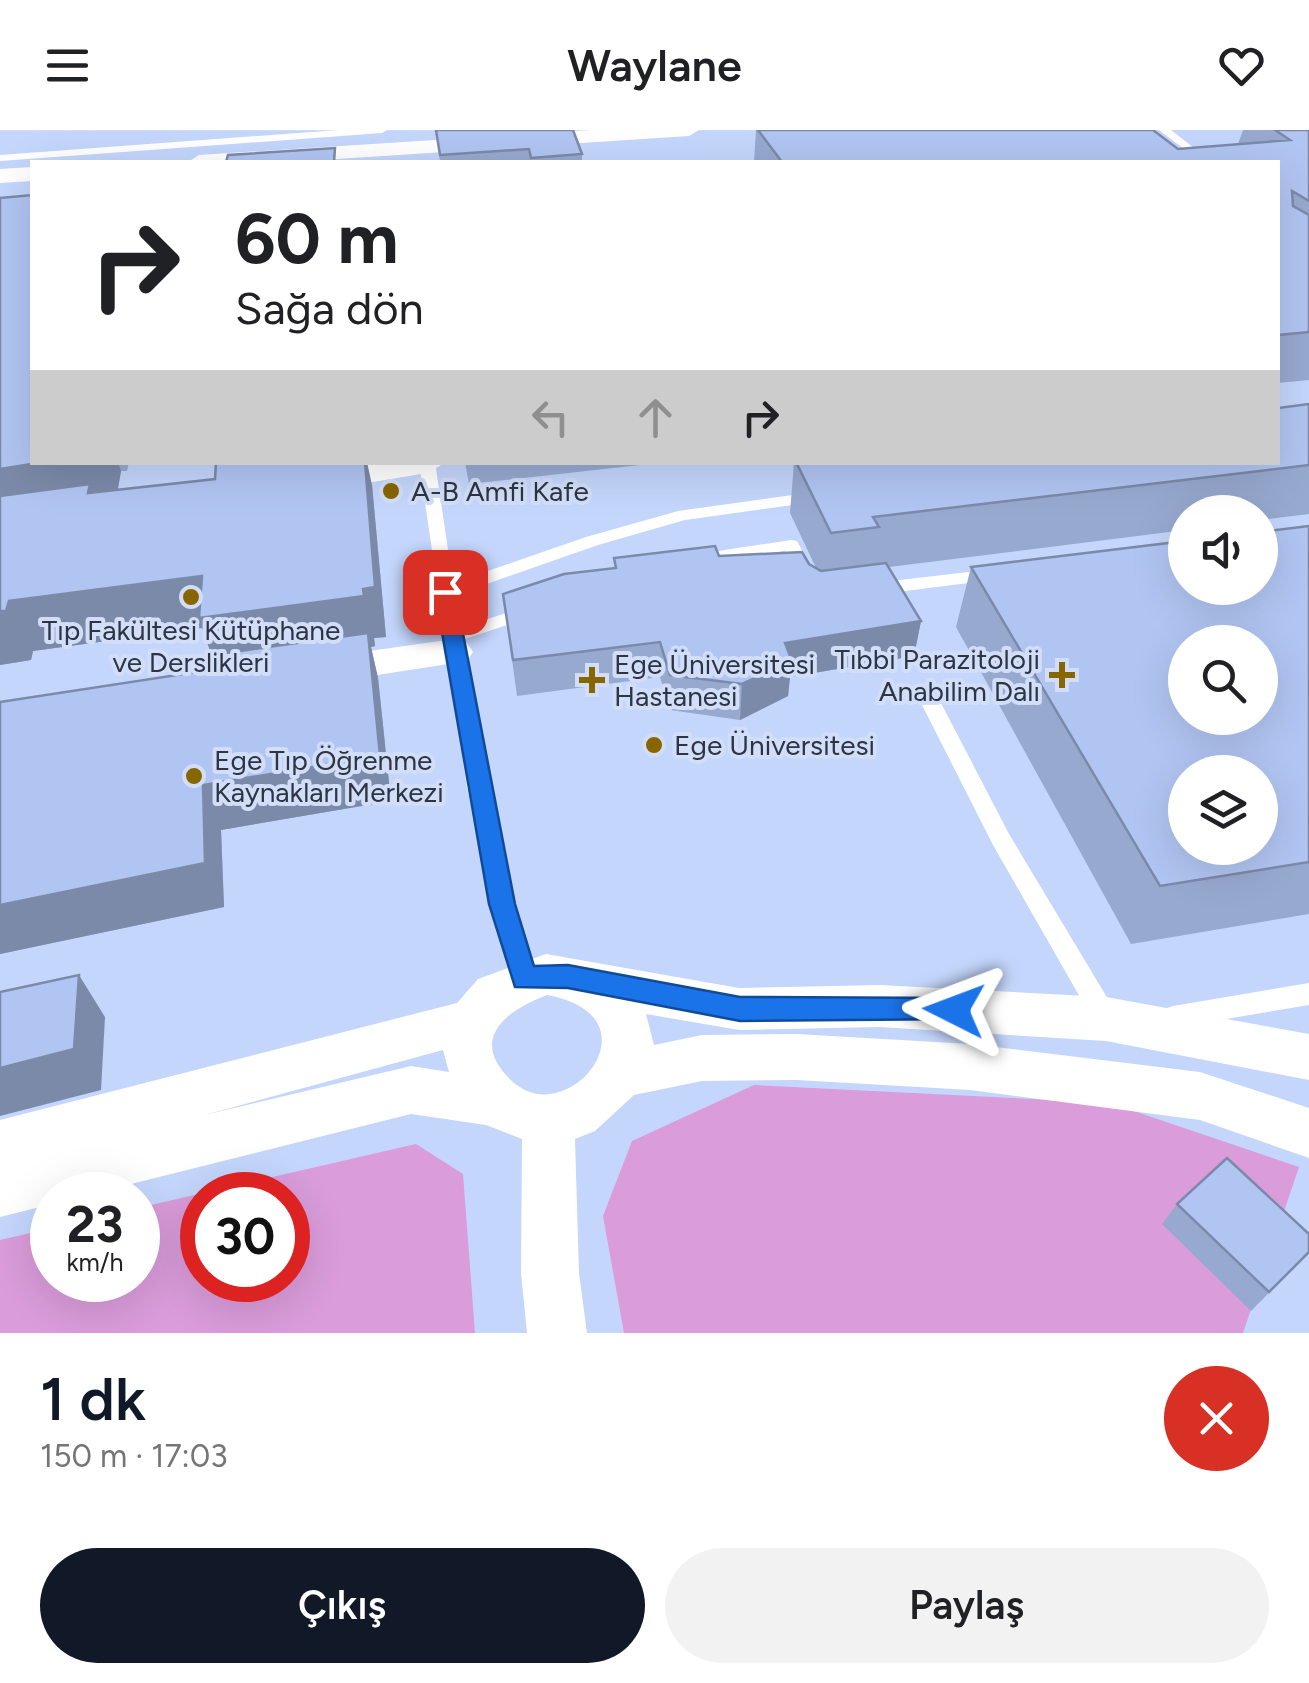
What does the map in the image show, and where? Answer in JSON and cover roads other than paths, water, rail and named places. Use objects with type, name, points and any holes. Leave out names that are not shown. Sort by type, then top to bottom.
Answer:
[{"type":"street","points":[[219,160],[385,143],[689,130]]},
{"type":"street","points":[[0,176],[30,174]]},
{"type":"street","points":[[291,485],[421,465]]},
{"type":"street","points":[[277,677],[453,645]]},
{"type":"street","points":[[491,1102],[469,1072],[466,1054],[474,1020],[495,996],[524,979],[546,974],[740,1009],[878,1006],[1110,1020],[1309,1057]]},
{"type":"street","points":[[0,1190],[411,1090],[491,1102],[511,1113],[548,1118],[584,1109],[604,1095],[619,1075],[627,1054],[627,1032],[620,1012],[589,983]]},
{"type":"street","points":[[0,1145],[474,1020]]},
{"type":"street","points":[[619,1075],[702,1058],[796,1057],[970,1066],[1200,1096],[1309,1133]]},
{"type":"street","points":[[548,1118],[550,1273],[557,1333]]},
{"type":"lane","points":[[1164,130],[1204,160]]},
{"type":"lane","points":[[0,158],[385,143]]},
{"type":"lane","points":[[1192,151],[1212,150]]},
{"type":"lane","points":[[427,465],[453,645],[502,904],[524,979]]},
{"type":"lane","points":[[445,592],[592,540],[684,515],[834,495]]},
{"type":"lane","points":[[675,562],[791,545],[816,596]]},
{"type":"lane","points":[[855,591],[1010,574]]},
{"type":"lane","points":[[453,645],[545,606]]},
{"type":"lane","points":[[932,704],[1001,839],[1110,1020],[1186,1016],[1309,994]]},
{"type":"place","name":"A-B Amfi Kafe","points":[[391,491]]},
{"type":"place","name":"Tıp Fakültesi Kütüphane ve Derslikleri","points":[[191,597]]},
{"type":"place","name":"Tıbbi Parazitoloji Anabilim Dalı","points":[[1062,675]]},
{"type":"place","name":"Ege Üniversitesi Hastanesi","points":[[592,680]]},
{"type":"place","name":"Ege Üniversitesi","points":[[654,745]]},
{"type":"place","name":"Ege Tıp Öğrenme Kaynakları Merkezi","points":[[194,776]]}]
